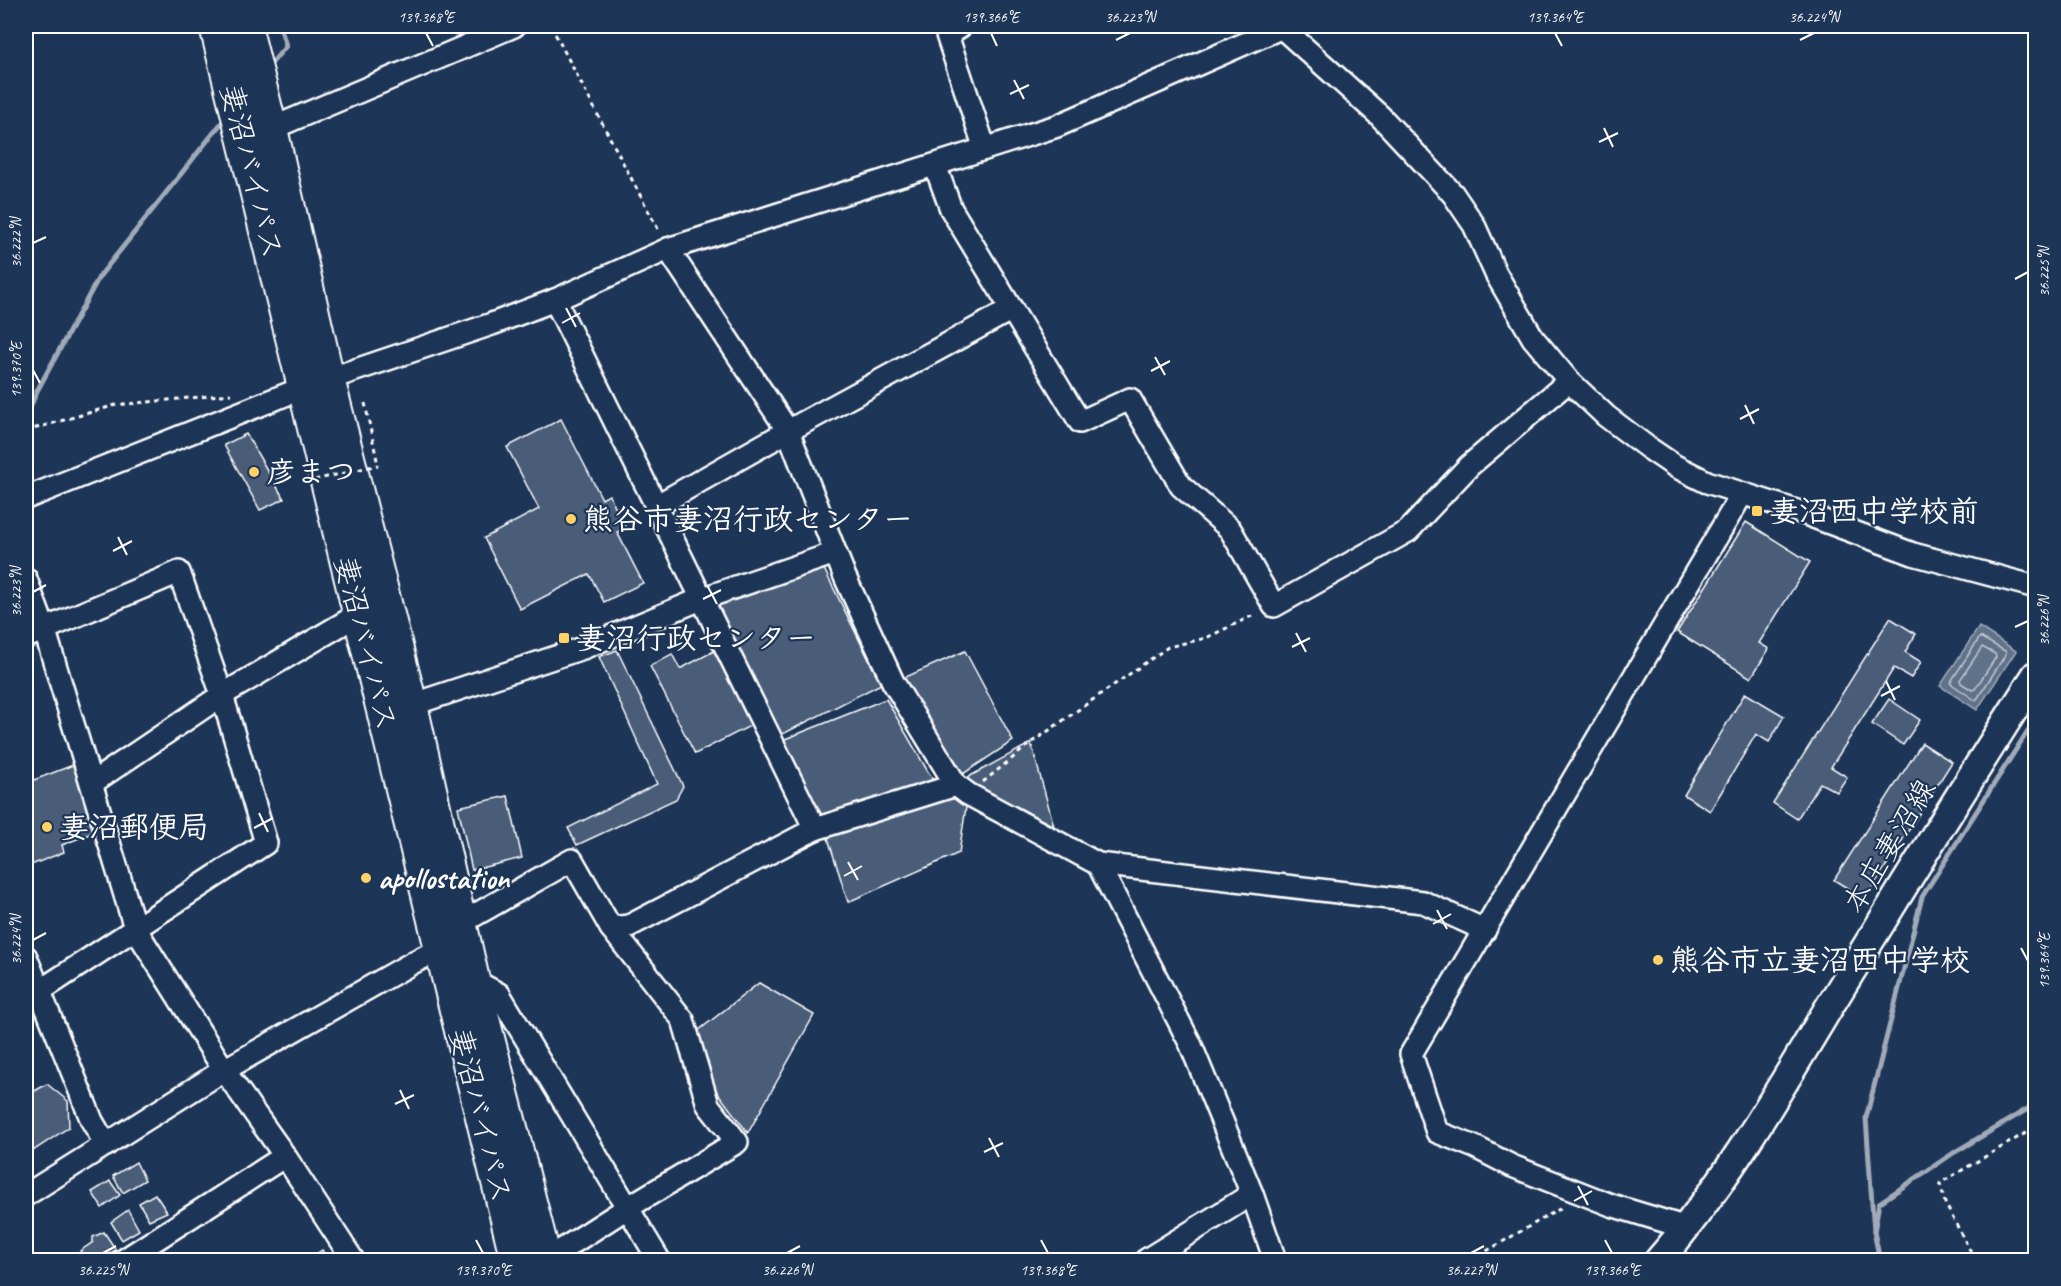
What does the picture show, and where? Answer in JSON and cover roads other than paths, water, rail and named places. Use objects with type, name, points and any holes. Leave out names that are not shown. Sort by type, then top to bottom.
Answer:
[{"type":"highway","name":"妻沼バイパス","points":[[216,26],[258,134]]},
{"type":"highway","name":"妻沼バイパス","points":[[245,26],[258,134],[316,383],[359,614],[517,1260]]},
{"type":"highway","name":"妻沼バイパス","points":[[316,383],[411,705],[473,980],[545,1260]]},
{"type":"main road","name":"本庄妻沼線","points":[[1675,1248],[1745,1146],[1962,790],[2036,675]]},
{"type":"street","points":[[258,134],[514,26]]},
{"type":"street","points":[[961,26],[947,35],[985,149]]},
{"type":"street","points":[[26,498],[316,383],[492,324],[555,300],[668,249],[1057,126],[1282,26],[1380,116],[1453,194],[1473,225],[1496,274],[1533,338],[1569,381],[1606,416],[1647,447],[1707,482],[1800,512],[1913,554],[2036,587]]},
{"type":"street","points":[[935,165],[951,209],[1080,422],[1131,399],[1181,486],[1230,529],[1274,606],[1408,531],[1469,466],[1569,381]]},
{"type":"street","points":[[668,249],[788,431],[835,553],[893,682],[962,789],[1098,864],[1423,902],[1485,930]]},
{"type":"street","points":[[555,300],[815,829]]},
{"type":"street","points":[[656,506],[1012,309]]},
{"type":"street","points":[[1675,1248],[1611,1205],[1512,1166],[1475,1147],[1437,1132],[1411,1054],[1742,494]]},
{"type":"street","points":[[411,705],[583,648],[701,599],[835,553]]},
{"type":"street","points":[[33,996],[266,843],[222,695],[179,572],[35,632]]},
{"type":"street","points":[[26,579],[35,632],[92,783],[135,928],[224,1070],[285,1156],[353,1260]]},
{"type":"street","points":[[92,783],[222,695],[359,614]]},
{"type":"street","points":[[611,928],[629,926],[815,829],[962,789]]},
{"type":"street","points":[[461,923],[572,860],[611,928],[683,1020],[708,1105],[737,1142],[545,1260]]},
{"type":"street","points":[[1098,864],[1190,1043],[1252,1194],[1275,1260]]},
{"type":"street","points":[[26,1195],[224,1070],[440,949]]},
{"type":"street","points":[[26,957],[33,996],[92,1121],[106,1145]]},
{"type":"street","points":[[473,980],[499,994],[659,1260]]},
{"type":"street","points":[[124,1260],[285,1156]]},
{"type":"street","points":[[1146,1260],[1252,1194]]},
{"type":"water","points":[[1979,627],[2016,651],[1977,710],[1940,686]]},
{"type":"waterway","points":[[266,70],[286,46],[280,26]]},
{"type":"waterway","points":[[26,417],[37,391],[99,277],[227,116]]},
{"type":"waterway","points":[[1874,1232],[1866,1118],[1922,897],[2036,718]]},
{"type":"waterway","points":[[1880,1260],[1874,1232],[1879,1203],[1955,1152],[2036,1104]]},
{"type":"place","name":"彦まつ","points":[[254,472]]},
{"type":"place","name":"妻沼西中学校前","points":[[1757,511]]},
{"type":"place","name":"熊谷市妻沼行政センター","points":[[571,519]]},
{"type":"place","name":"妻沼行政センター","points":[[564,638]]},
{"type":"place","name":"妻沼郵便局","points":[[47,827]]},
{"type":"place","name":"apollostation","points":[[366,878]]},
{"type":"place","name":"熊谷市立妻沼西中学校","points":[[1658,960]]}]
